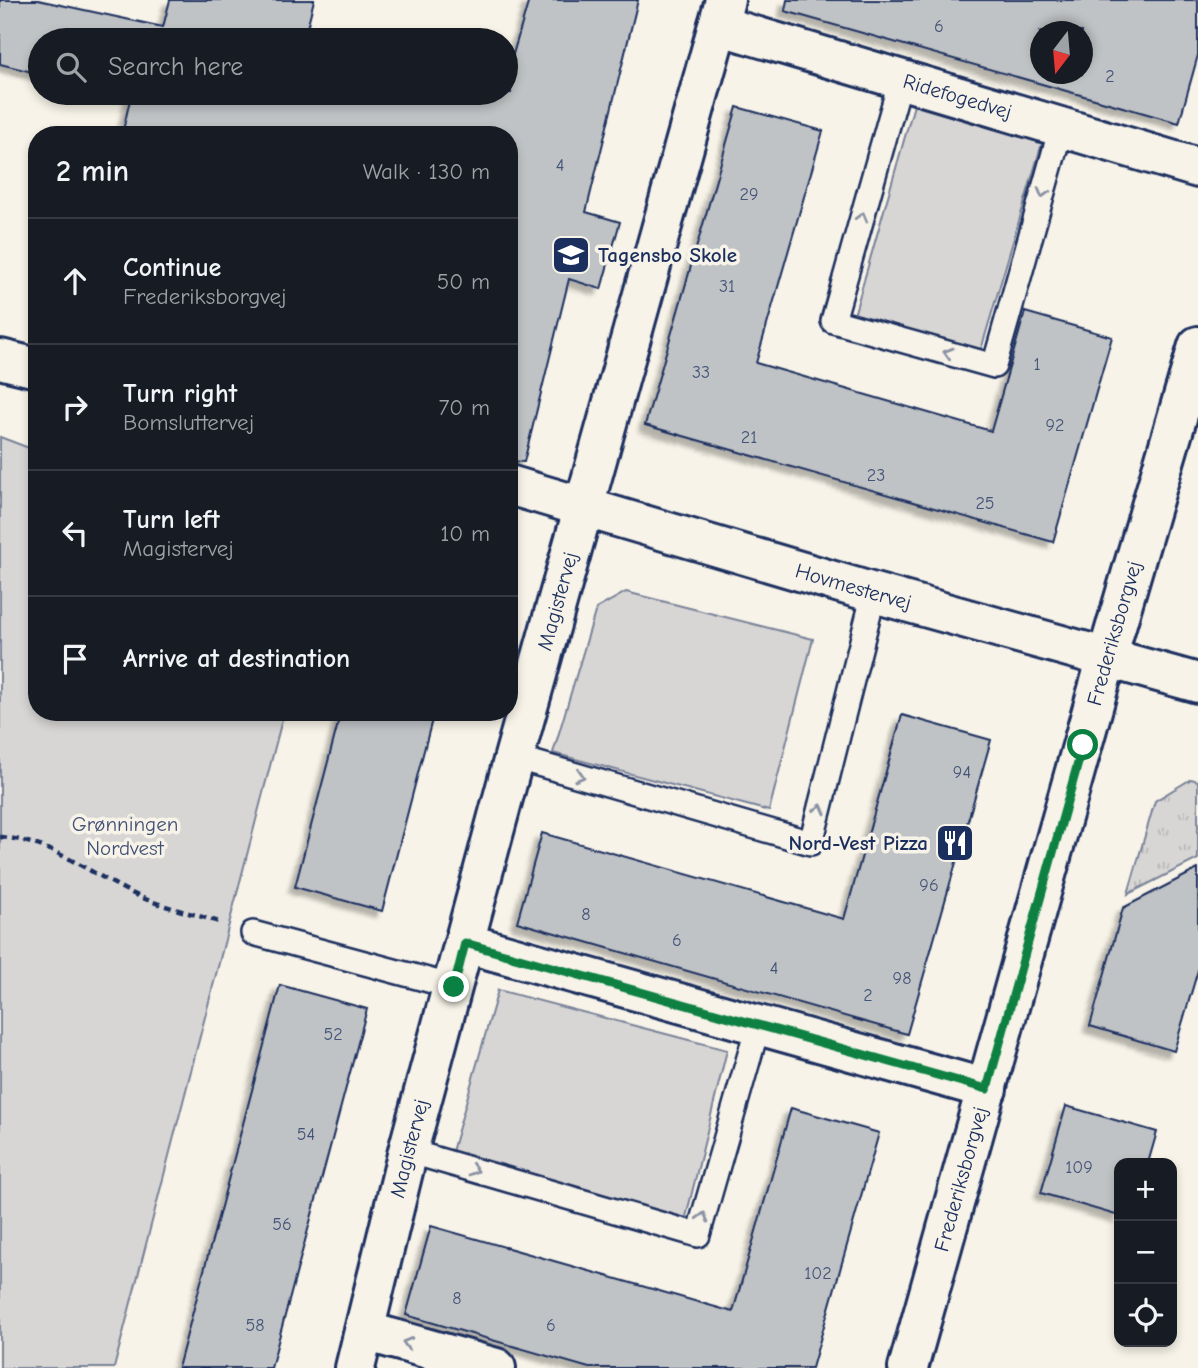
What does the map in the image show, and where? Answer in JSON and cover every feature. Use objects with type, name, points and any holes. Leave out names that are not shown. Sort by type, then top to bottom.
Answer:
[{"type":"street","name":"Ridefogedvej","points":[[721,12],[901,79],[1198,168]]},
{"type":"street","name":"Magistervej","points":[[355,1368],[408,1151],[514,757],[721,12]]},
{"type":"street","name":"Frederiksborgvej","points":[[908,1368],[1107,657],[1198,346]]},
{"type":"street","points":[[0,359],[28,366]]},
{"type":"street","name":"Hovmestervej","points":[[518,487],[874,593],[1198,683]]},
{"type":"street","points":[[465,943],[987,1089]]},
{"type":"street","points":[[365,1331],[496,1368]]},
{"type":"lane","points":[[901,79],[833,321],[995,366],[1061,128]]},
{"type":"lane","points":[[514,757],[811,843],[874,593]]},
{"type":"lane","points":[[253,933],[454,987]]},
{"type":"lane","points":[[408,1151],[698,1235],[758,1026]]},
{"type":"path","points":[[0,837],[15,838],[77,861],[144,898],[253,933]]},
{"type":"green space","points":[[914,105],[1042,143],[980,353],[853,319]]},
{"type":"green space","name":"Grønningen Nordvest","points":[[0,437],[28,448],[28,721],[282,721],[114,1368],[0,1368]]},
{"type":"green space","points":[[626,592],[813,639],[769,811],[553,753],[596,609]]},
{"type":"green space","points":[[1191,779],[1198,781],[1198,859],[1128,894],[1155,801]]},
{"type":"green space","points":[[498,990],[727,1050],[685,1221],[451,1155]]},
{"type":"building","points":[[0,0],[38,0],[163,27],[170,0],[314,0],[307,28],[28,28],[28,71],[0,64]]},
{"type":"building","points":[[529,0],[638,0],[586,212],[620,222],[601,289],[569,279],[524,462],[518,462],[518,126],[124,126],[129,105],[518,105],[518,37]]},
{"type":"building","points":[[787,0],[1198,0],[1198,55],[1179,123],[1042,84],[1093,84],[1093,21],[1030,21],[1030,81],[785,11]]},
{"type":"building","points":[[737,107],[823,131],[756,363],[991,431],[1025,312],[1112,337],[1053,542],[645,425]]},
{"type":"building","points":[[902,715],[991,740],[907,1034],[517,922],[542,833],[844,919]]},
{"type":"building","points":[[339,721],[432,721],[382,911],[295,887]]},
{"type":"building","points":[[1198,869],[1198,970],[1174,1051],[1090,1026],[1123,908]]},
{"type":"building","points":[[280,985],[367,1009],[271,1368],[178,1368]]},
{"type":"building","points":[[1066,1106],[1157,1132],[1149,1158],[1114,1158],[1114,1215],[1041,1193]]},
{"type":"building","points":[[791,1108],[879,1133],[812,1368],[589,1368],[406,1315],[431,1226],[733,1312]]},
{"type":"place","name":"Tagensbo Skole","points":[[571,255]]},
{"type":"place","name":"Nord-Vest Pizza","points":[[955,843]]},
{"type":"route","points":[[454,987],[465,943],[987,1089],[1083,745]]}]
